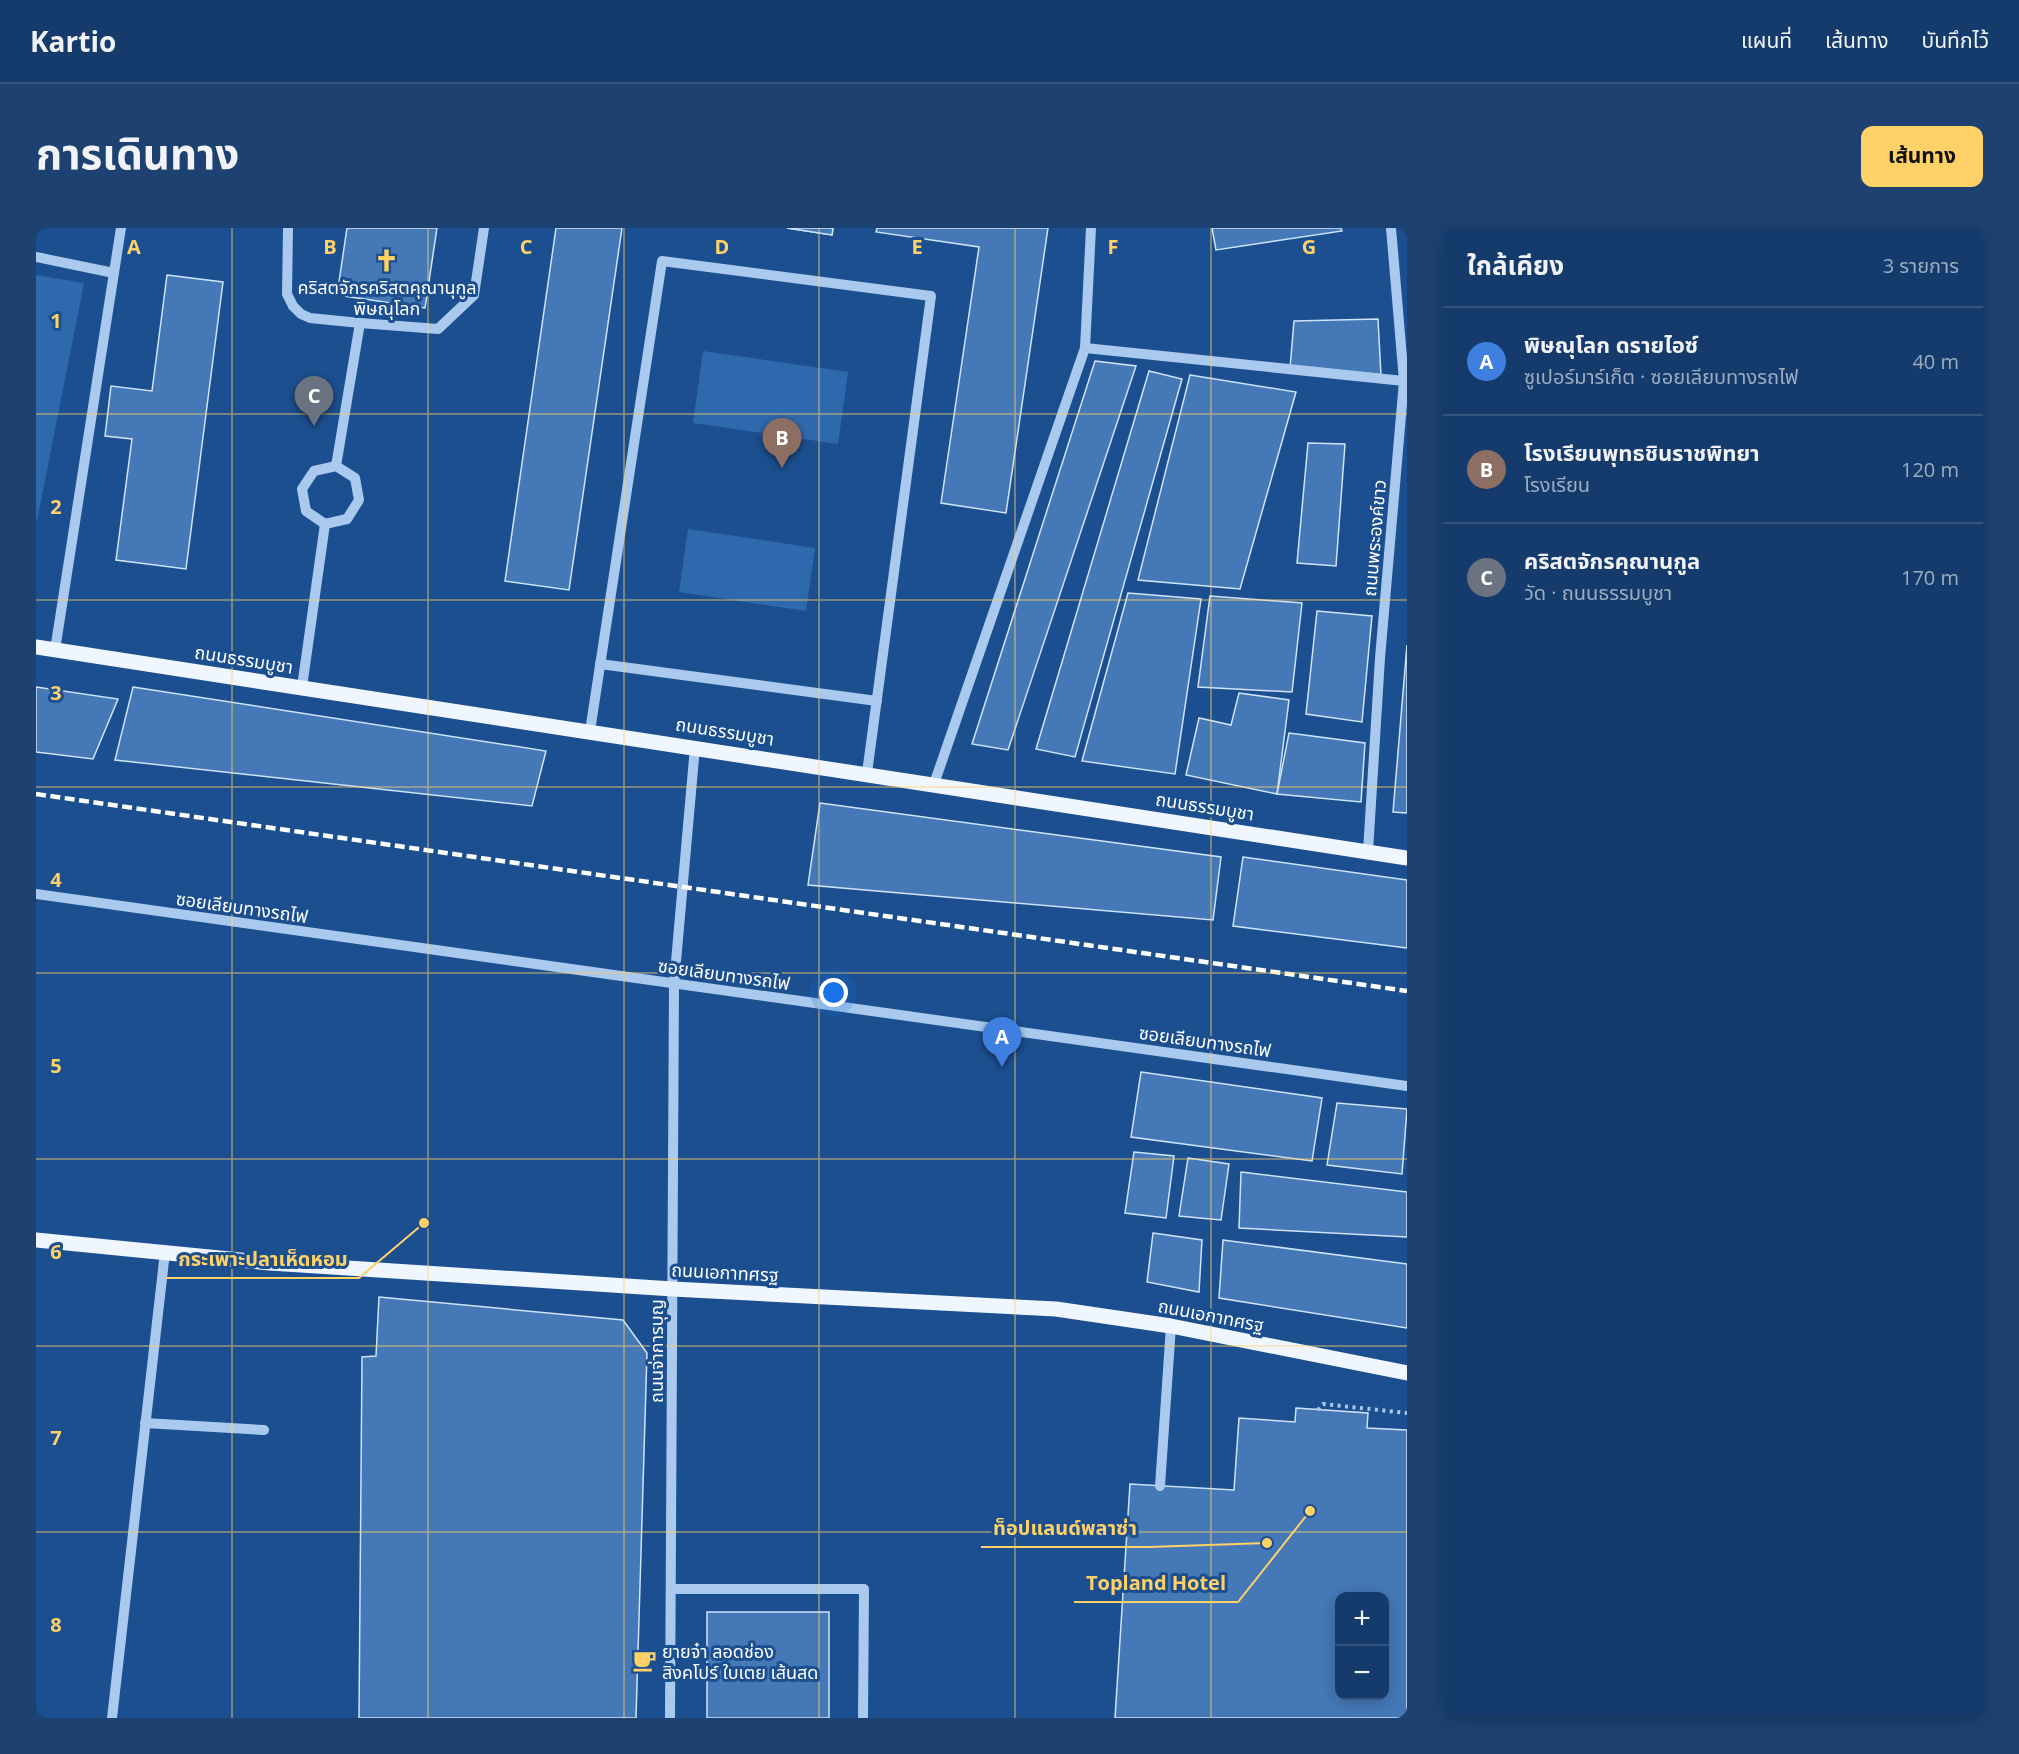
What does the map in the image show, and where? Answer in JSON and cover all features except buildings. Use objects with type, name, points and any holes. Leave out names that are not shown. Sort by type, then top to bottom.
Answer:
[{"type":"main road","name":"ถนนธรรมบูชา","points":[[36,646],[1407,858]]},
{"type":"main road","name":"ถนนเอกาทศรฐ","points":[[36,1240],[270,1263],[673,1289],[1056,1309],[1171,1326],[1407,1373]]},
{"type":"street","points":[[55,650],[121,228]]},
{"type":"street","points":[[288,228],[287,294],[293,306],[301,314],[310,318],[438,329],[474,296],[484,228]]},
{"type":"street","points":[[934,784],[1085,348],[1091,228]]},
{"type":"street","name":"ถนนพระองค์ขาว","points":[[1368,851],[1380,658],[1404,381],[1391,228]]},
{"type":"street","points":[[36,258],[114,273]]},
{"type":"street","points":[[590,731],[662,261],[919,294],[931,296],[867,773]]},
{"type":"street","points":[[336,466],[360,323]]},
{"type":"street","points":[[1085,348],[1404,381]]},
{"type":"street","points":[[336,466],[355,478],[359,500],[347,519],[325,524],[306,511],[302,489],[314,471],[336,466]]},
{"type":"street","points":[[302,687],[325,524]]},
{"type":"street","points":[[600,664],[877,700]]},
{"type":"street","name":"ถนนจ่าการบุญ","points":[[670,1718],[674,984],[696,747]]},
{"type":"street","name":"ซอยเลียบทางรถไฟ","points":[[36,894],[1407,1086]]},
{"type":"street","points":[[112,1718],[165,1252]]},
{"type":"street","points":[[1160,1486],[1171,1326]]},
{"type":"street","points":[[145,1423],[264,1430]]},
{"type":"street","points":[[670,1589],[864,1589],[863,1718]]},
{"type":"path","points":[[1318,1410],[1323,1404],[1407,1413]]},
{"type":"shaded area","points":[[36,275],[84,283],[37,521],[36,521]]},
{"type":"shaded area","points":[[703,351],[848,372],[838,444],[693,423]]},
{"type":"shaded area","points":[[688,529],[815,548],[806,611],[679,592]]},
{"type":"railway","points":[[36,794],[1407,991]]},
{"type":"place","name":"คริสตจักรคริสตคุณานุกูล พิษณุโลก","points":[[387,261]]},
{"type":"place","name":"คริสตจักรคุณานุกูล","points":[[314,426]]},
{"type":"place","name":"โรงเรียนพุทธชินราชพิทยา","points":[[782,468]]},
{"type":"place","name":"พิษณุโลก ดรายไอซ์","points":[[1002,1067]]},
{"type":"place","name":"กระเพาะปลาเห็ดหอม","points":[[424,1223]]},
{"type":"place","name":"Topland Hotel","points":[[1310,1511]]},
{"type":"place","name":"ท็อปแลนด์พลาซ่า","points":[[1267,1543]]},
{"type":"place","name":"ยายจ๋า ลอดช่อง สิงคโปร์ ใบเตย เส้นสด","points":[[644,1661]]}]
